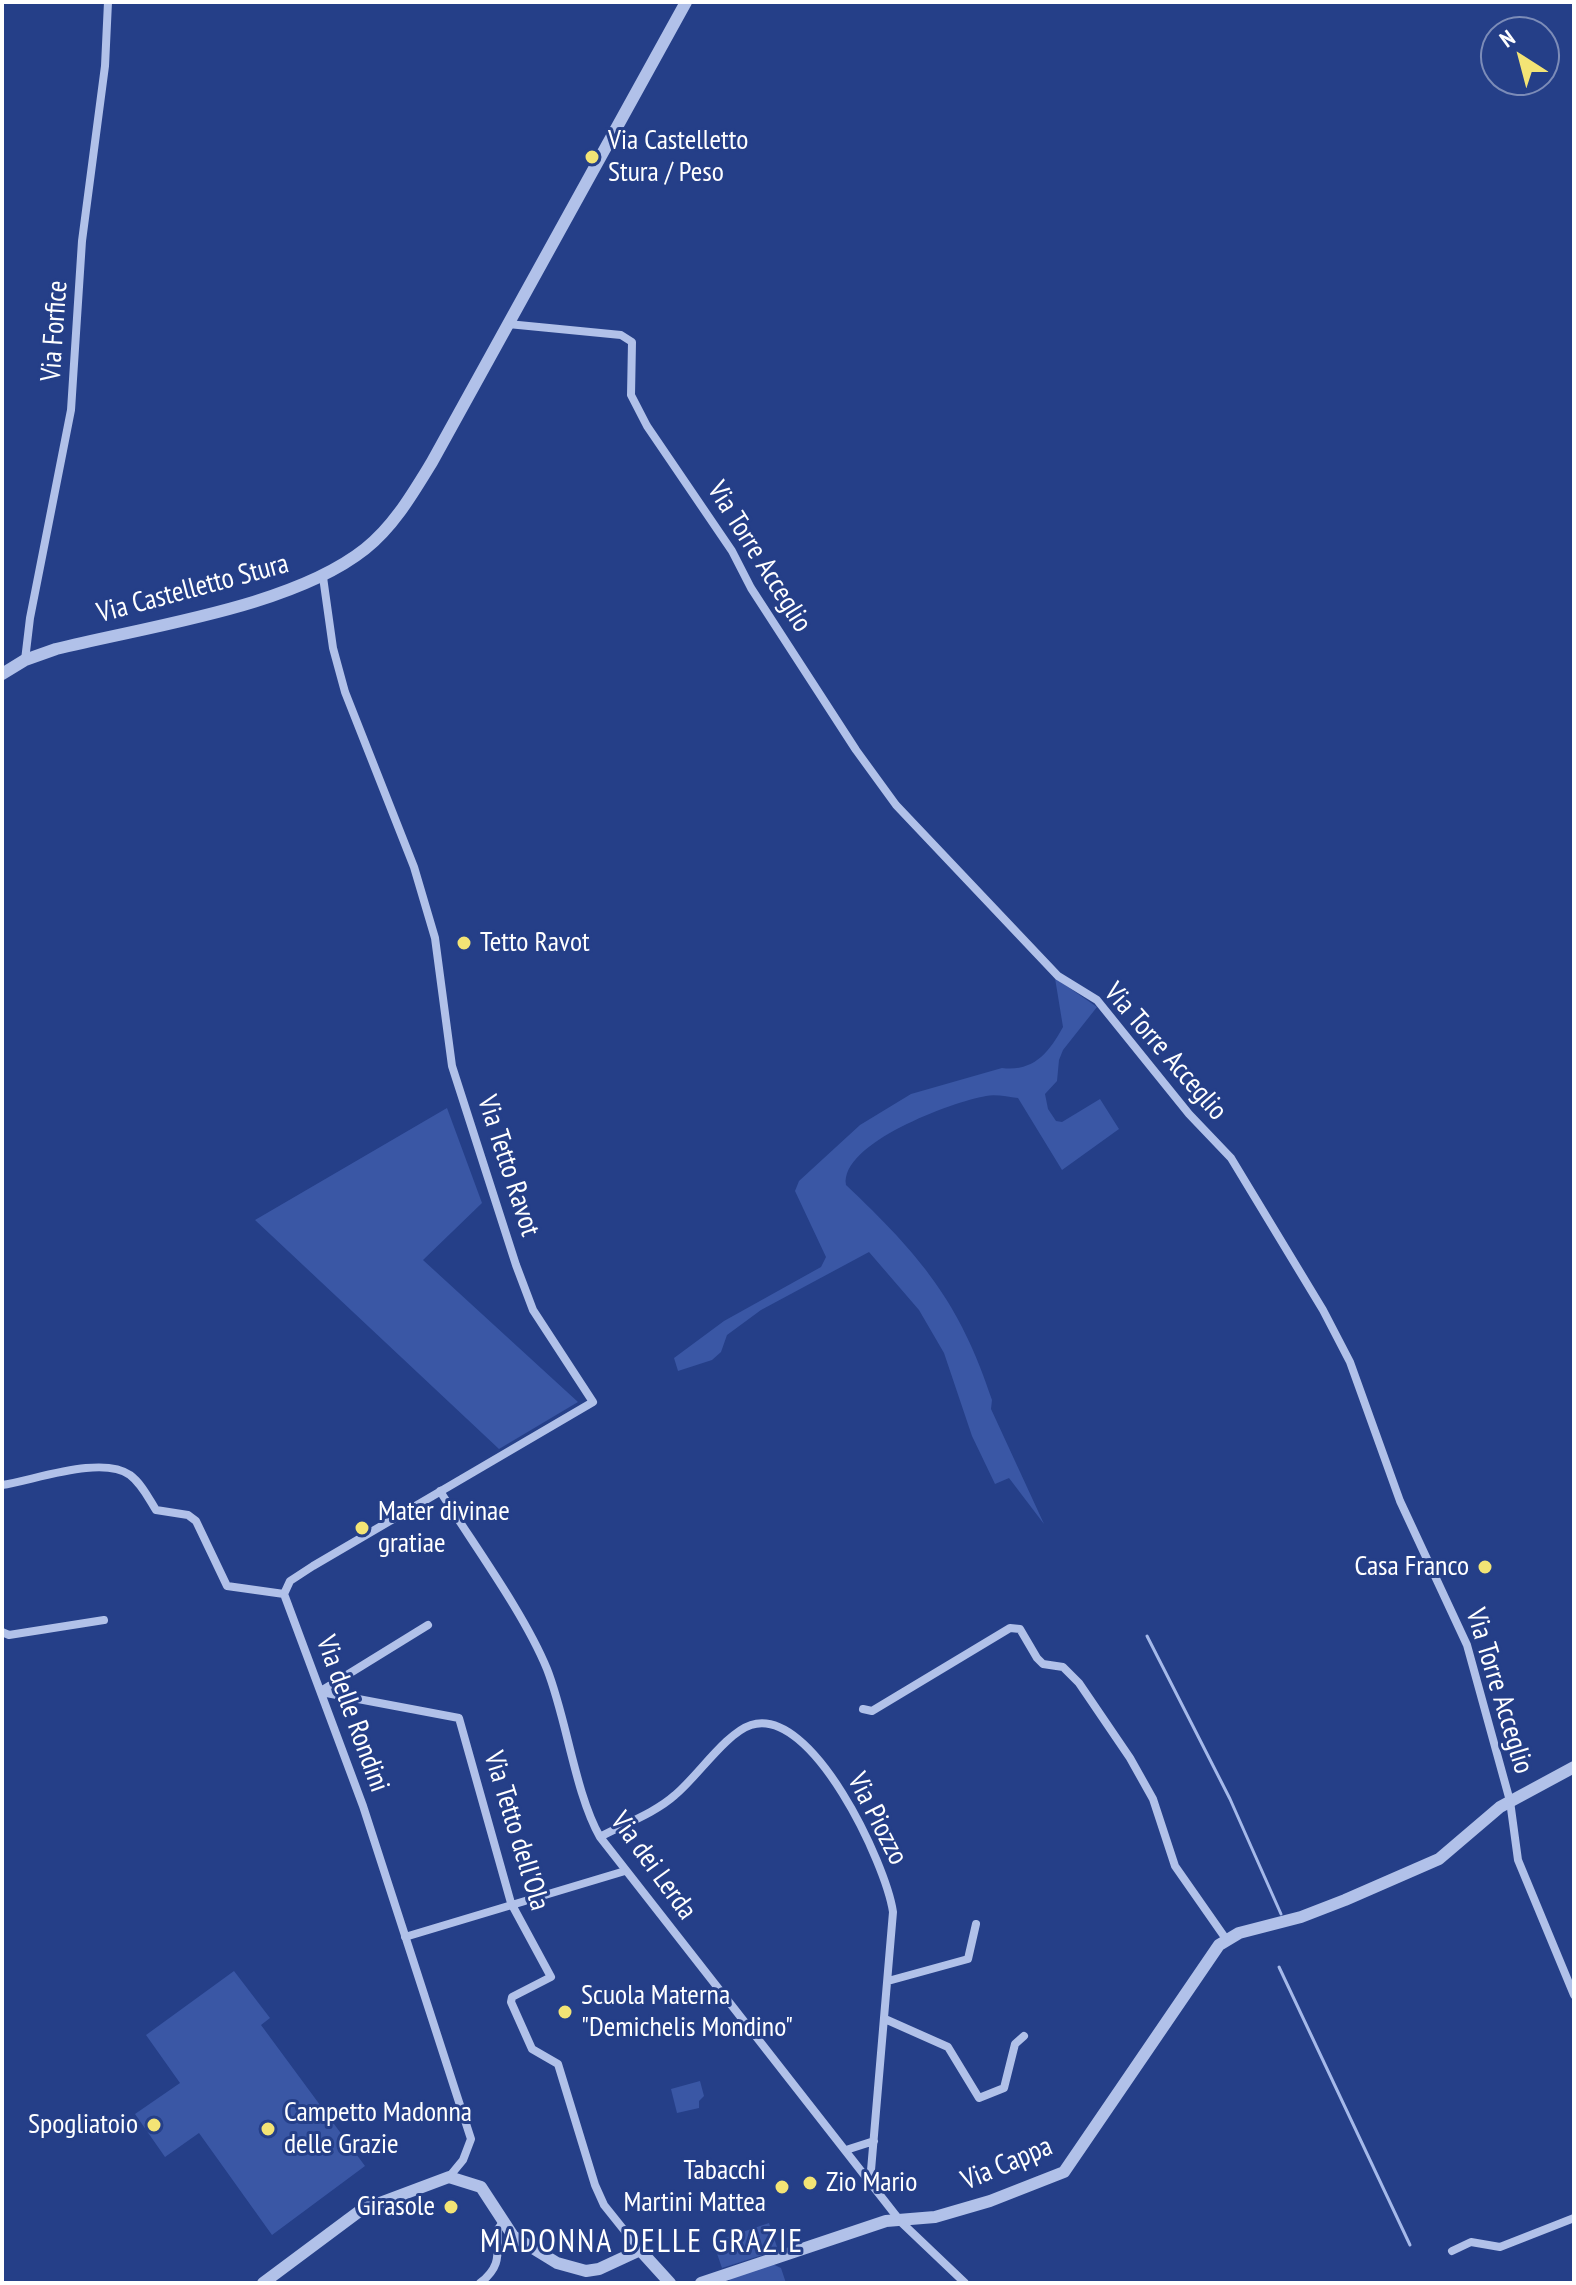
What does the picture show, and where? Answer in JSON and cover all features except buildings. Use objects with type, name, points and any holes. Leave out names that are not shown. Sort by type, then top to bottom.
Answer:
[{"type":"street","name":"Via Forfice","points":[[25,660],[30,618],[71,410],[82,241],[105,66],[108,2]]},
{"type":"street","name":"Via Castelletto Stura","points":[[2,674],[25,660],[56,649],[266,598],[323,577],[366,548],[392,523],[432,462],[686,2]]},
{"type":"street","name":"Via Torre Acceglio","points":[[508,324],[621,335],[632,342],[631,395],[647,426],[732,551],[824,701],[896,805],[1058,976],[1097,1000],[1244,1175],[1350,1362],[1400,1501],[1467,1645],[1510,1801],[1518,1860],[1574,1995]]},
{"type":"street","name":"Via Tetto Ravot","points":[[284,1594],[290,1581],[590,1405],[593,1399],[533,1310],[516,1265],[452,1066],[435,938],[414,867],[345,692],[333,648],[323,577]]},
{"type":"street","points":[[2,1485],[85,1468],[119,1469],[137,1481],[156,1510],[188,1515],[196,1521],[227,1586],[284,1594]]},
{"type":"street","name":"Via dei Lerda","points":[[440,1491],[546,1667],[565,1720],[588,1809],[600,1837],[870,2182]]},
{"type":"street","name":"Via delle Rondini","points":[[284,1594],[321,1692],[471,2139],[463,2160],[449,2177]]},
{"type":"street","points":[[2,1632],[9,1635],[104,1620]]},
{"type":"street","points":[[321,1692],[428,1625]]},
{"type":"street","points":[[863,1709],[872,1711],[1010,1628],[1020,1629],[1043,1664],[1063,1667],[1079,1683],[1130,1758],[1153,1799],[1175,1866],[1226,1939],[1316,1911],[1439,1859],[1510,1801],[1574,1767]]},
{"type":"street","name":"Via Tetto dell'Ola","points":[[321,1692],[459,1718],[511,1903],[551,1977],[512,1997],[511,2002],[532,2049],[558,2064],[595,2185],[604,2205],[640,2250]]},
{"type":"street","name":"Via Piozzo","points":[[600,1837],[673,1797],[748,1726],[767,1722],[786,1728],[844,1793],[884,1879],[893,1912],[870,2182]]},
{"type":"street","points":[[405,1937],[625,1871]]},
{"type":"street","points":[[888,1981],[968,1959],[976,1924]]},
{"type":"street","name":"Via Cappa","points":[[701,2283],[886,2221],[935,2217],[990,2201],[1064,2172],[1182,1996],[1226,1939]]},
{"type":"street","points":[[885,2019],[948,2047],[979,2098],[1004,2088],[1015,2044],[1024,2036]]},
{"type":"street","points":[[846,2150],[874,2141]]},
{"type":"street","points":[[263,2283],[361,2210],[449,2177],[481,2187],[513,2236],[533,2250],[572,2269],[599,2269],[640,2250],[670,2283]]},
{"type":"street","points":[[870,2182],[901,2222],[965,2283]]},
{"type":"street","points":[[1452,2251],[1471,2242],[1500,2247],[1574,2218]]},
{"type":"street","points":[[480,2283],[496,2268],[500,2257],[498,2229],[503,2222]]},
{"type":"shaded area","points":[[1055,978],[1097,1007],[1063,1050],[1057,1081],[1045,1094],[1048,1109],[1056,1121],[1062,1122],[1100,1099],[1119,1129],[1062,1170],[1018,1098],[986,1096],[925,1116],[879,1140],[861,1154],[849,1169],[846,1185],[896,1234],[951,1307],[980,1365],[992,1400],[991,1409],[1044,1524],[1009,1478],[995,1484],[972,1436],[944,1353],[919,1310],[869,1252],[761,1310],[727,1335],[721,1352],[712,1360],[678,1371],[674,1358],[724,1321],[821,1267],[826,1257],[795,1191],[799,1181],[860,1125],[911,1094],[1002,1068],[1023,1067],[1039,1059],[1063,1027]]},
{"type":"shaded area","points":[[447,1108],[482,1203],[423,1260],[578,1402],[499,1449],[255,1220]]},
{"type":"shaded area","name":"Campetto Madonna delle Grazie","points":[[234,1971],[270,2018],[261,2025],[365,2166],[272,2235],[199,2133],[165,2157],[135,2114],[180,2083],[146,2035]]},
{"type":"shaded area","points":[[700,2081],[704,2096],[699,2101],[699,2108],[677,2113],[671,2089]]},
{"type":"shaded area","points":[[769,2223],[778,2250],[722,2268],[713,2242]]},
{"type":"shaded area","points":[[768,2262],[781,2268],[786,2283],[730,2283],[729,2279]]},
{"type":"waterway","points":[[1147,1636],[1230,1799],[1281,1914]]},
{"type":"waterway","points":[[1279,1967],[1410,2245]]},
{"type":"place","name":"Via Castelletto Stura / Peso","points":[[592,157]]},
{"type":"place","name":"Tetto Ravot","points":[[464,943]]},
{"type":"place","name":"Mater divinae gratiae","points":[[362,1528]]},
{"type":"place","name":"Casa Franco","points":[[1485,1567]]},
{"type":"place","name":"Scuola Materna \"Demichelis Mondino\"","points":[[565,2012]]},
{"type":"place","name":"Spogliatoio","points":[[154,2125]]},
{"type":"place","name":"Campetto Madonna delle Grazie","points":[[268,2129]]},
{"type":"place","name":"Zio Mario","points":[[810,2183]]},
{"type":"place","name":"Tabacchi Martini Mattea","points":[[782,2187]]},
{"type":"place","name":"Girasole","points":[[451,2207]]},
{"type":"district","name":"MADONNA DELLE GRAZIE","points":[[642,2243]]}]
